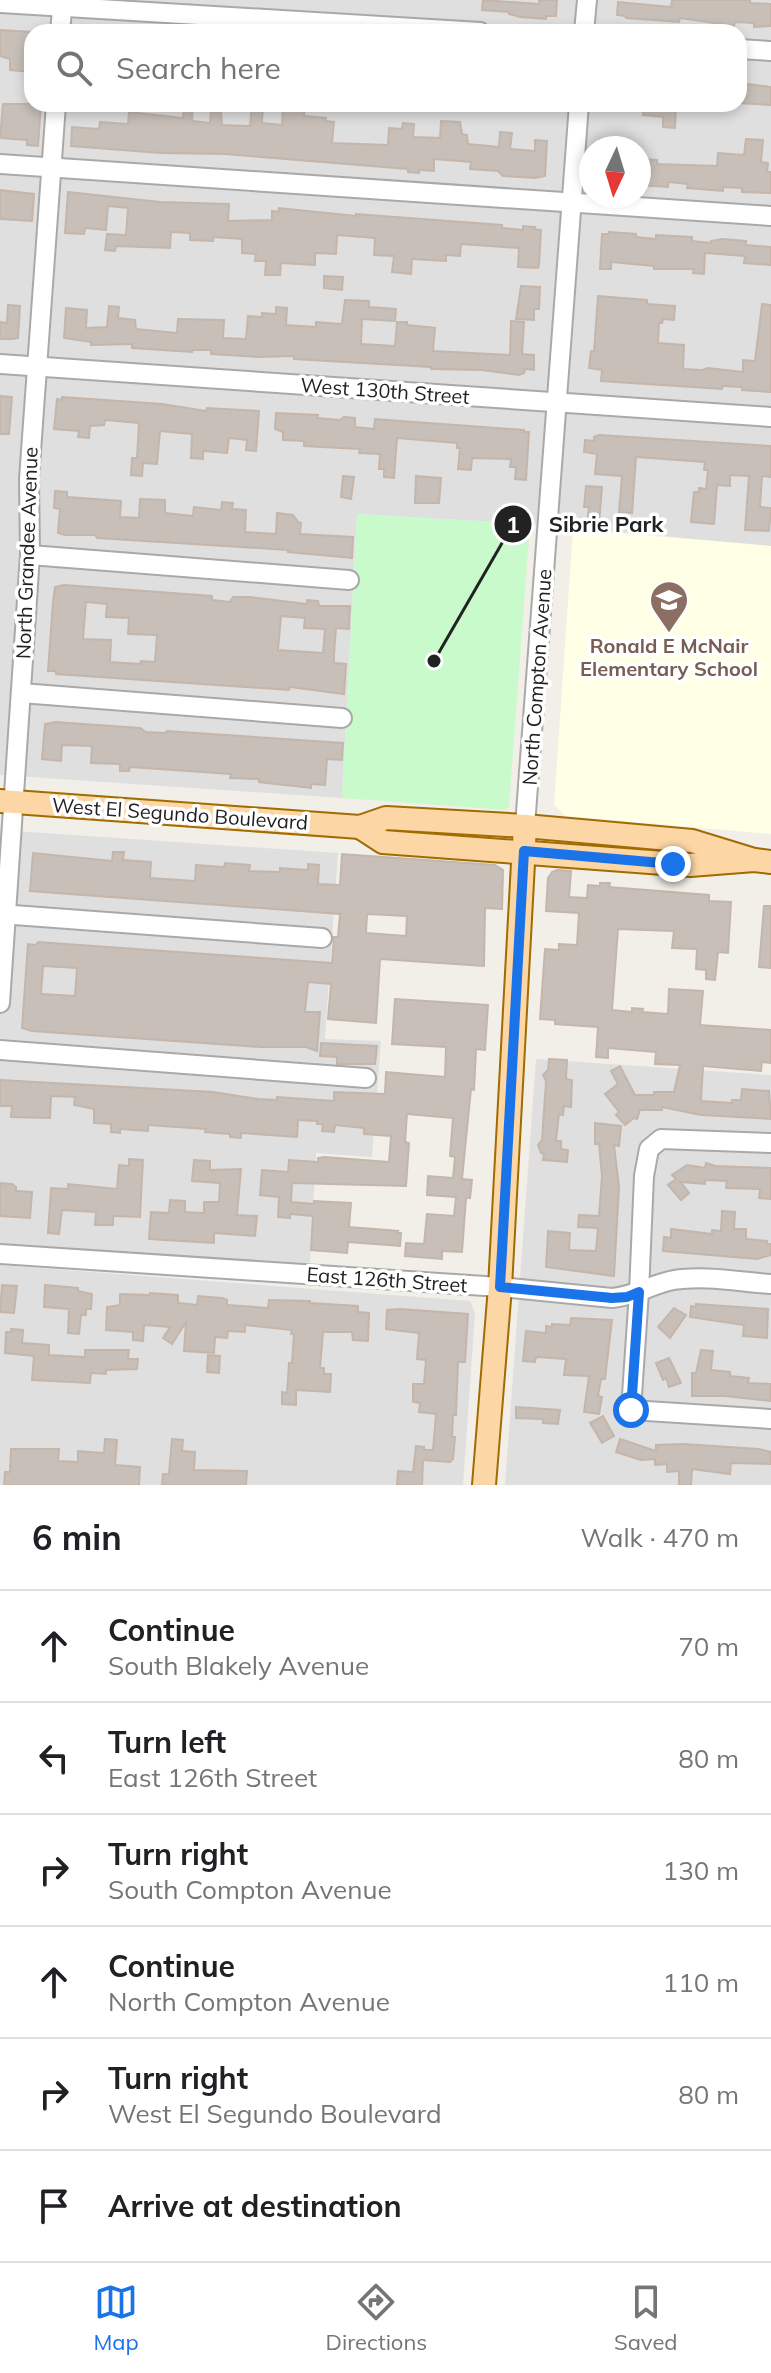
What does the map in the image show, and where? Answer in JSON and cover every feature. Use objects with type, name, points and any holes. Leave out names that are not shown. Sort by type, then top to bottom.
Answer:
[{"type":"main road","name":"West El Segundo Boulevard","points":[[7,802],[360,827],[386,818],[525,826],[692,841],[762,861]]},
{"type":"main road","name":"North Compton Avenue","points":[[484,1485],[500,1287],[525,826]]},
{"type":"main road","name":"West El Segundo Boulevard","points":[[360,827],[383,842],[690,865],[762,861]]},
{"type":"street","points":[[585,24],[587,0]]},
{"type":"street","points":[[0,3],[62,4],[361,24]]},
{"type":"street","points":[[61,24],[62,4]]},
{"type":"street","points":[[747,50],[771,51]]},
{"type":"street","name":"North Grandee Avenue","points":[[0,1003],[7,802],[21,693],[30,555],[29,479],[56,112]]},
{"type":"street","name":"North Compton Avenue","points":[[525,826],[578,112]]},
{"type":"street","points":[[0,164],[771,216]]},
{"type":"street","name":"West 130th Street","points":[[0,364],[771,417]]},
{"type":"street","points":[[30,555],[349,580]]},
{"type":"street","points":[[21,693],[342,718]]},
{"type":"street","points":[[3,914],[322,938]]},
{"type":"street","points":[[0,1050],[366,1078]]},
{"type":"street","points":[[771,1143],[688,1139],[654,1142],[646,1159],[644,1176],[631,1410],[771,1419]]},
{"type":"street","name":"East 126th Street","points":[[0,1254],[500,1287],[612,1298],[627,1297],[656,1284],[678,1279],[771,1284]]},
{"type":"shaded area","points":[[0,0],[771,0],[771,546],[530,524],[357,514],[342,798],[0,775]]},
{"type":"shaded area","name":"Ronald E McNair Elementary School","points":[[573,529],[771,546],[771,834],[565,816],[554,805]]},
{"type":"shaded area","points":[[0,830],[338,853],[325,1039],[381,1041],[372,1157],[316,1153],[310,1265],[0,1244]]},
{"type":"shaded area","points":[[536,1059],[771,1075],[771,1485],[505,1485]]},
{"type":"shaded area","points":[[0,1265],[470,1301],[475,1313],[463,1485],[0,1485]]},
{"type":"green space","points":[[357,514],[530,524],[509,806],[506,810],[342,798]]},
{"type":"building","points":[[483,0],[539,4],[539,0],[557,0],[556,16],[546,16],[546,19],[520,17],[509,12],[482,10]]},
{"type":"building","points":[[672,0],[750,0],[750,3],[771,4],[771,26],[754,27],[754,23],[720,24],[680,18],[679,22],[617,15],[618,2],[671,7]]},
{"type":"building","points":[[0,30],[24,32],[24,71],[10,70],[10,59],[0,56]]},
{"type":"building","points":[[747,84],[771,87],[771,105],[747,104]]},
{"type":"building","points":[[3,104],[24,104],[24,112],[40,112],[38,146],[27,145],[27,140],[0,138]]},
{"type":"building","points":[[129,112],[183,118],[183,112],[193,112],[192,121],[210,123],[211,112],[221,112],[222,125],[250,126],[251,112],[263,112],[262,123],[282,125],[283,112],[304,112],[304,116],[334,122],[332,143],[388,145],[389,128],[402,129],[403,123],[414,124],[413,137],[440,138],[441,121],[460,122],[468,144],[499,147],[500,132],[512,133],[510,149],[535,151],[535,140],[547,141],[545,176],[503,176],[498,171],[470,169],[471,162],[434,159],[434,171],[419,170],[419,173],[408,172],[408,169],[225,154],[71,146],[72,127],[99,129],[100,122],[128,124]]},
{"type":"building","points":[[643,112],[676,112],[675,128],[663,127],[663,117],[643,115]]},
{"type":"building","points":[[746,139],[763,140],[761,162],[768,163],[767,172],[771,172],[771,193],[742,192],[742,188],[723,187],[723,191],[687,188],[688,184],[668,182],[668,187],[651,186],[651,160],[657,160],[657,164],[717,166],[718,153],[744,155]]},
{"type":"building","points":[[0,190],[34,194],[32,221],[0,219]]},
{"type":"building","points":[[68,192],[160,202],[229,204],[228,221],[272,220],[272,211],[278,212],[279,208],[502,225],[502,228],[523,230],[523,226],[535,227],[541,230],[539,265],[538,268],[518,267],[519,248],[461,244],[460,256],[446,255],[446,261],[412,259],[411,274],[392,272],[394,256],[374,255],[375,238],[337,235],[336,254],[315,253],[315,265],[281,263],[280,275],[265,275],[266,261],[255,261],[256,254],[242,253],[242,239],[213,237],[213,241],[190,240],[190,233],[171,232],[170,248],[116,246],[115,251],[105,250],[107,234],[126,235],[128,208],[108,206],[106,230],[85,228],[84,234],[65,233]]},
{"type":"building","points":[[609,232],[656,239],[656,235],[692,237],[692,241],[711,243],[722,239],[746,241],[746,245],[771,247],[771,265],[744,263],[745,256],[705,253],[704,274],[693,273],[694,269],[654,269],[654,266],[611,262],[611,269],[600,269],[602,234]]},
{"type":"building","points":[[324,276],[343,277],[342,290],[324,288]]},
{"type":"building","points":[[521,286],[540,287],[539,309],[534,309],[534,320],[516,319]]},
{"type":"building","points":[[598,296],[675,306],[674,320],[663,319],[659,323],[658,343],[684,345],[683,369],[702,370],[743,372],[743,360],[755,361],[762,304],[771,305],[771,392],[742,390],[742,387],[722,386],[722,389],[601,381],[602,370],[589,368],[591,351],[594,352]]},
{"type":"building","points":[[345,300],[369,301],[369,307],[396,309],[395,321],[362,319],[361,344],[395,346],[397,322],[407,322],[407,325],[435,328],[433,351],[510,355],[511,321],[524,322],[522,354],[534,355],[534,370],[525,369],[519,375],[294,359],[294,356],[211,354],[211,350],[192,352],[132,348],[132,344],[91,345],[91,342],[64,338],[66,308],[87,310],[86,328],[107,327],[109,306],[119,307],[118,318],[135,320],[136,329],[177,333],[178,319],[224,320],[223,338],[246,339],[248,316],[276,314],[276,307],[287,308],[286,325],[316,327],[316,322],[342,324]]},
{"type":"building","points":[[8,305],[20,306],[18,338],[0,339],[0,322],[7,323]]},
{"type":"building","points":[[0,396],[12,397],[9,434],[0,434]]},
{"type":"building","points":[[62,397],[162,404],[206,411],[207,408],[259,411],[256,451],[246,450],[247,440],[229,438],[227,453],[203,451],[203,459],[191,458],[192,434],[160,431],[157,464],[143,463],[142,476],[131,475],[132,458],[137,458],[139,423],[105,420],[104,425],[90,426],[89,438],[78,437],[79,431],[54,429],[57,399],[62,400]]},
{"type":"building","points":[[276,413],[318,415],[317,418],[340,420],[344,417],[355,418],[355,427],[374,429],[375,419],[524,430],[529,432],[526,480],[515,479],[516,467],[510,467],[511,459],[472,458],[471,470],[458,469],[460,448],[457,448],[457,443],[397,438],[394,478],[384,477],[384,469],[379,469],[380,454],[359,453],[360,449],[304,446],[304,441],[283,440],[283,432],[275,429]]},
{"type":"building","points":[[594,437],[771,446],[771,477],[762,476],[760,507],[771,508],[769,531],[745,530],[749,476],[730,475],[730,486],[717,485],[714,524],[691,522],[694,492],[699,492],[699,488],[706,489],[708,470],[704,470],[705,462],[636,457],[632,513],[619,512],[622,476],[595,474],[597,454],[584,452],[585,440],[594,441]]},
{"type":"building","points":[[343,476],[354,477],[351,499],[341,497]]},
{"type":"building","points":[[416,476],[441,478],[439,503],[415,503]]},
{"type":"building","points":[[586,486],[602,487],[599,524],[587,523],[589,507],[584,507]]},
{"type":"building","points":[[55,491],[67,492],[67,497],[121,501],[120,517],[139,518],[140,499],[165,500],[165,513],[193,516],[194,507],[221,510],[222,502],[233,503],[232,509],[246,510],[245,532],[276,534],[277,513],[293,515],[301,523],[300,534],[353,537],[352,558],[288,550],[65,535],[58,533],[60,509],[54,508]]},
{"type":"building","points":[[64,585],[212,596],[212,600],[230,602],[233,597],[250,597],[307,604],[307,600],[318,601],[319,606],[350,606],[349,629],[336,628],[334,654],[334,663],[346,664],[344,694],[290,687],[289,690],[56,674],[56,671],[48,671],[55,587]],"holes":[[[86,602],[107,604],[106,617],[129,618],[128,634],[157,635],[155,662],[110,662],[111,640],[83,639]],[[281,616],[305,618],[304,628],[325,629],[323,653],[278,650]]]},
{"type":"building","points":[[55,722],[140,728],[146,732],[343,743],[342,760],[327,759],[325,785],[311,784],[311,788],[259,782],[259,779],[230,778],[231,774],[130,767],[129,771],[120,771],[120,764],[91,763],[92,746],[62,745],[61,761],[42,759],[45,724]]},
{"type":"building","points":[[113,852],[124,852],[123,860],[151,862],[150,878],[195,881],[196,865],[250,865],[249,871],[280,872],[280,868],[308,870],[308,864],[319,865],[318,884],[340,885],[342,854],[495,865],[503,870],[502,909],[485,908],[484,966],[380,959],[376,1023],[328,1019],[331,984],[308,982],[305,1012],[320,1012],[317,1051],[306,1047],[261,1047],[22,1028],[28,944],[36,945],[38,942],[332,963],[340,914],[30,891],[33,853],[112,861]],"holes":[[[367,914],[407,916],[406,936],[366,933]],[[43,966],[77,968],[75,996],[41,994]]]},
{"type":"building","points":[[557,870],[571,871],[569,897],[587,898],[588,885],[610,883],[609,887],[709,895],[709,901],[731,902],[728,953],[718,952],[715,980],[706,979],[706,970],[696,969],[697,949],[672,948],[674,931],[618,929],[612,1010],[632,1012],[632,1008],[668,1014],[669,989],[703,991],[700,1025],[771,1030],[771,1063],[762,1062],[761,1071],[703,1066],[701,1101],[732,1103],[732,1100],[741,1100],[742,1089],[769,1091],[771,1119],[701,1115],[662,1107],[662,1110],[640,1110],[637,1119],[625,1125],[616,1115],[619,1112],[605,1094],[618,1084],[611,1071],[620,1066],[635,1095],[654,1095],[654,1092],[674,1092],[680,1065],[655,1064],[656,1052],[608,1048],[608,1058],[596,1057],[598,1027],[555,1024],[555,1020],[540,1019],[545,949],[559,950],[559,944],[577,945],[579,913],[546,911],[548,878]]},
{"type":"building","points":[[764,906],[771,906],[771,968],[759,967]]},
{"type":"building","points":[[395,999],[488,1005],[485,1050],[476,1049],[474,1090],[471,1089],[462,1179],[472,1180],[470,1198],[466,1198],[462,1252],[442,1251],[442,1259],[405,1256],[406,1243],[424,1244],[427,1214],[454,1216],[456,1197],[427,1195],[428,1176],[453,1178],[455,1157],[450,1156],[453,1118],[407,1114],[405,1142],[409,1143],[406,1186],[292,1183],[291,1202],[351,1203],[349,1227],[401,1233],[400,1246],[348,1242],[347,1253],[311,1250],[313,1216],[290,1214],[290,1218],[278,1217],[279,1197],[260,1195],[262,1170],[288,1172],[289,1160],[318,1162],[318,1158],[324,1157],[389,1162],[391,1136],[364,1134],[364,1128],[335,1125],[334,1132],[322,1131],[323,1124],[317,1124],[317,1121],[298,1120],[297,1137],[241,1133],[241,1138],[205,1132],[206,1129],[148,1125],[148,1131],[120,1129],[120,1133],[111,1132],[111,1124],[94,1123],[94,1109],[74,1105],[75,1097],[51,1096],[50,1118],[11,1117],[12,1106],[0,1106],[0,1080],[213,1092],[258,1099],[277,1100],[277,1097],[334,1101],[334,1092],[385,1094],[386,1072],[445,1077],[446,1047],[392,1044]]},
{"type":"building","points":[[321,1043],[377,1046],[375,1064],[337,1064],[337,1057],[320,1056]]},
{"type":"building","points":[[549,1059],[567,1060],[566,1079],[572,1080],[571,1107],[564,1106],[563,1115],[559,1114],[556,1141],[561,1141],[561,1149],[568,1150],[567,1162],[543,1160],[544,1154],[538,1145],[542,1140],[546,1081],[543,1075],[548,1070]]},
{"type":"building","points":[[595,1123],[621,1126],[619,1146],[614,1145],[619,1187],[614,1276],[546,1267],[548,1231],[570,1233],[569,1250],[596,1251],[598,1228],[578,1227],[579,1215],[599,1216],[602,1176],[599,1144],[595,1144]]},
{"type":"building","points":[[129,1159],[143,1160],[140,1217],[113,1216],[113,1225],[95,1225],[96,1212],[62,1210],[59,1234],[48,1233],[51,1188],[68,1189],[68,1184],[117,1189],[119,1165],[129,1166]]},
{"type":"building","points":[[194,1160],[210,1161],[210,1170],[241,1169],[237,1215],[257,1216],[255,1236],[214,1233],[214,1243],[149,1239],[151,1212],[169,1213],[170,1200],[185,1201],[185,1212],[204,1213],[204,1202],[219,1202],[220,1183],[192,1181]]},
{"type":"building","points":[[706,1163],[771,1168],[771,1199],[759,1198],[760,1189],[726,1188],[727,1181],[705,1180],[705,1184],[681,1182],[689,1193],[681,1200],[668,1185],[676,1179],[672,1175],[687,1165],[705,1168]]},
{"type":"building","points":[[0,1183],[12,1184],[16,1191],[32,1192],[30,1218],[0,1216]]},
{"type":"building","points":[[722,1211],[735,1212],[734,1229],[746,1229],[746,1239],[771,1244],[771,1255],[757,1259],[663,1251],[664,1237],[671,1238],[671,1229],[712,1234],[712,1230],[721,1231]]},
{"type":"building","points":[[2,1285],[17,1286],[14,1313],[0,1312]]},
{"type":"building","points":[[45,1285],[78,1288],[78,1291],[92,1294],[91,1309],[86,1309],[86,1315],[81,1315],[79,1334],[68,1333],[69,1309],[44,1307]]},
{"type":"building","points":[[120,1294],[178,1295],[178,1303],[197,1305],[198,1296],[222,1298],[227,1300],[227,1305],[268,1308],[269,1300],[358,1306],[358,1312],[369,1313],[368,1341],[353,1340],[352,1332],[323,1332],[320,1368],[324,1368],[324,1374],[331,1374],[330,1392],[296,1390],[296,1405],[282,1404],[282,1392],[287,1393],[289,1363],[292,1363],[292,1330],[245,1325],[245,1332],[228,1331],[227,1338],[215,1337],[214,1353],[184,1351],[186,1322],[172,1344],[163,1338],[170,1327],[144,1325],[143,1341],[133,1340],[133,1332],[106,1330],[107,1307],[120,1305]]},
{"type":"building","points":[[696,1304],[768,1309],[767,1338],[743,1336],[744,1325],[690,1317],[691,1306],[696,1307]]},
{"type":"building","points":[[674,1308],[686,1315],[670,1338],[658,1327]]},
{"type":"building","points":[[387,1310],[468,1314],[465,1362],[458,1362],[453,1459],[450,1462],[423,1460],[422,1485],[397,1485],[398,1471],[413,1472],[416,1446],[433,1450],[436,1414],[419,1412],[420,1403],[413,1402],[413,1384],[424,1384],[426,1360],[417,1359],[419,1333],[386,1329]]},
{"type":"building","points":[[571,1318],[612,1320],[605,1379],[601,1379],[598,1396],[602,1397],[599,1414],[584,1412],[589,1376],[564,1375],[566,1359],[536,1357],[535,1362],[523,1361],[526,1331],[546,1333],[546,1326],[570,1325]]},
{"type":"building","points":[[11,1329],[23,1330],[22,1343],[49,1345],[49,1355],[85,1357],[85,1350],[129,1350],[128,1359],[138,1359],[137,1369],[91,1373],[90,1383],[32,1380],[34,1356],[5,1353],[6,1332],[11,1332]]},
{"type":"building","points":[[701,1350],[713,1351],[711,1370],[749,1378],[748,1383],[771,1384],[771,1401],[692,1396],[692,1373],[696,1373]]},
{"type":"building","points":[[208,1355],[220,1356],[219,1373],[207,1372]]},
{"type":"building","points":[[669,1358],[681,1383],[669,1387],[656,1363]]},
{"type":"building","points":[[516,1407],[560,1410],[558,1424],[543,1423],[543,1419],[516,1418]]},
{"type":"building","points":[[603,1416],[614,1436],[602,1443],[590,1423]]},
{"type":"building","points":[[105,1439],[117,1440],[115,1465],[140,1467],[139,1485],[4,1485],[5,1472],[10,1472],[11,1449],[59,1449],[58,1461],[78,1462],[78,1451],[104,1453]]},
{"type":"building","points":[[172,1439],[183,1440],[182,1451],[195,1452],[194,1470],[247,1471],[246,1485],[162,1485],[163,1474],[169,1474]]},
{"type":"building","points":[[620,1439],[656,1451],[656,1445],[683,1444],[759,1449],[771,1452],[771,1464],[731,1463],[730,1474],[692,1469],[691,1485],[679,1485],[679,1471],[667,1472],[667,1464],[655,1465],[655,1459],[641,1460],[616,1452]]},
{"type":"place","name":"Ronald E McNair Elementary School","points":[[669,634]]},
{"type":"place","name":"Sibrie Park","points":[[434,661]]},
{"type":"route","points":[[631,1410],[639,1292],[612,1298],[500,1287],[524,851],[673,864]]}]
